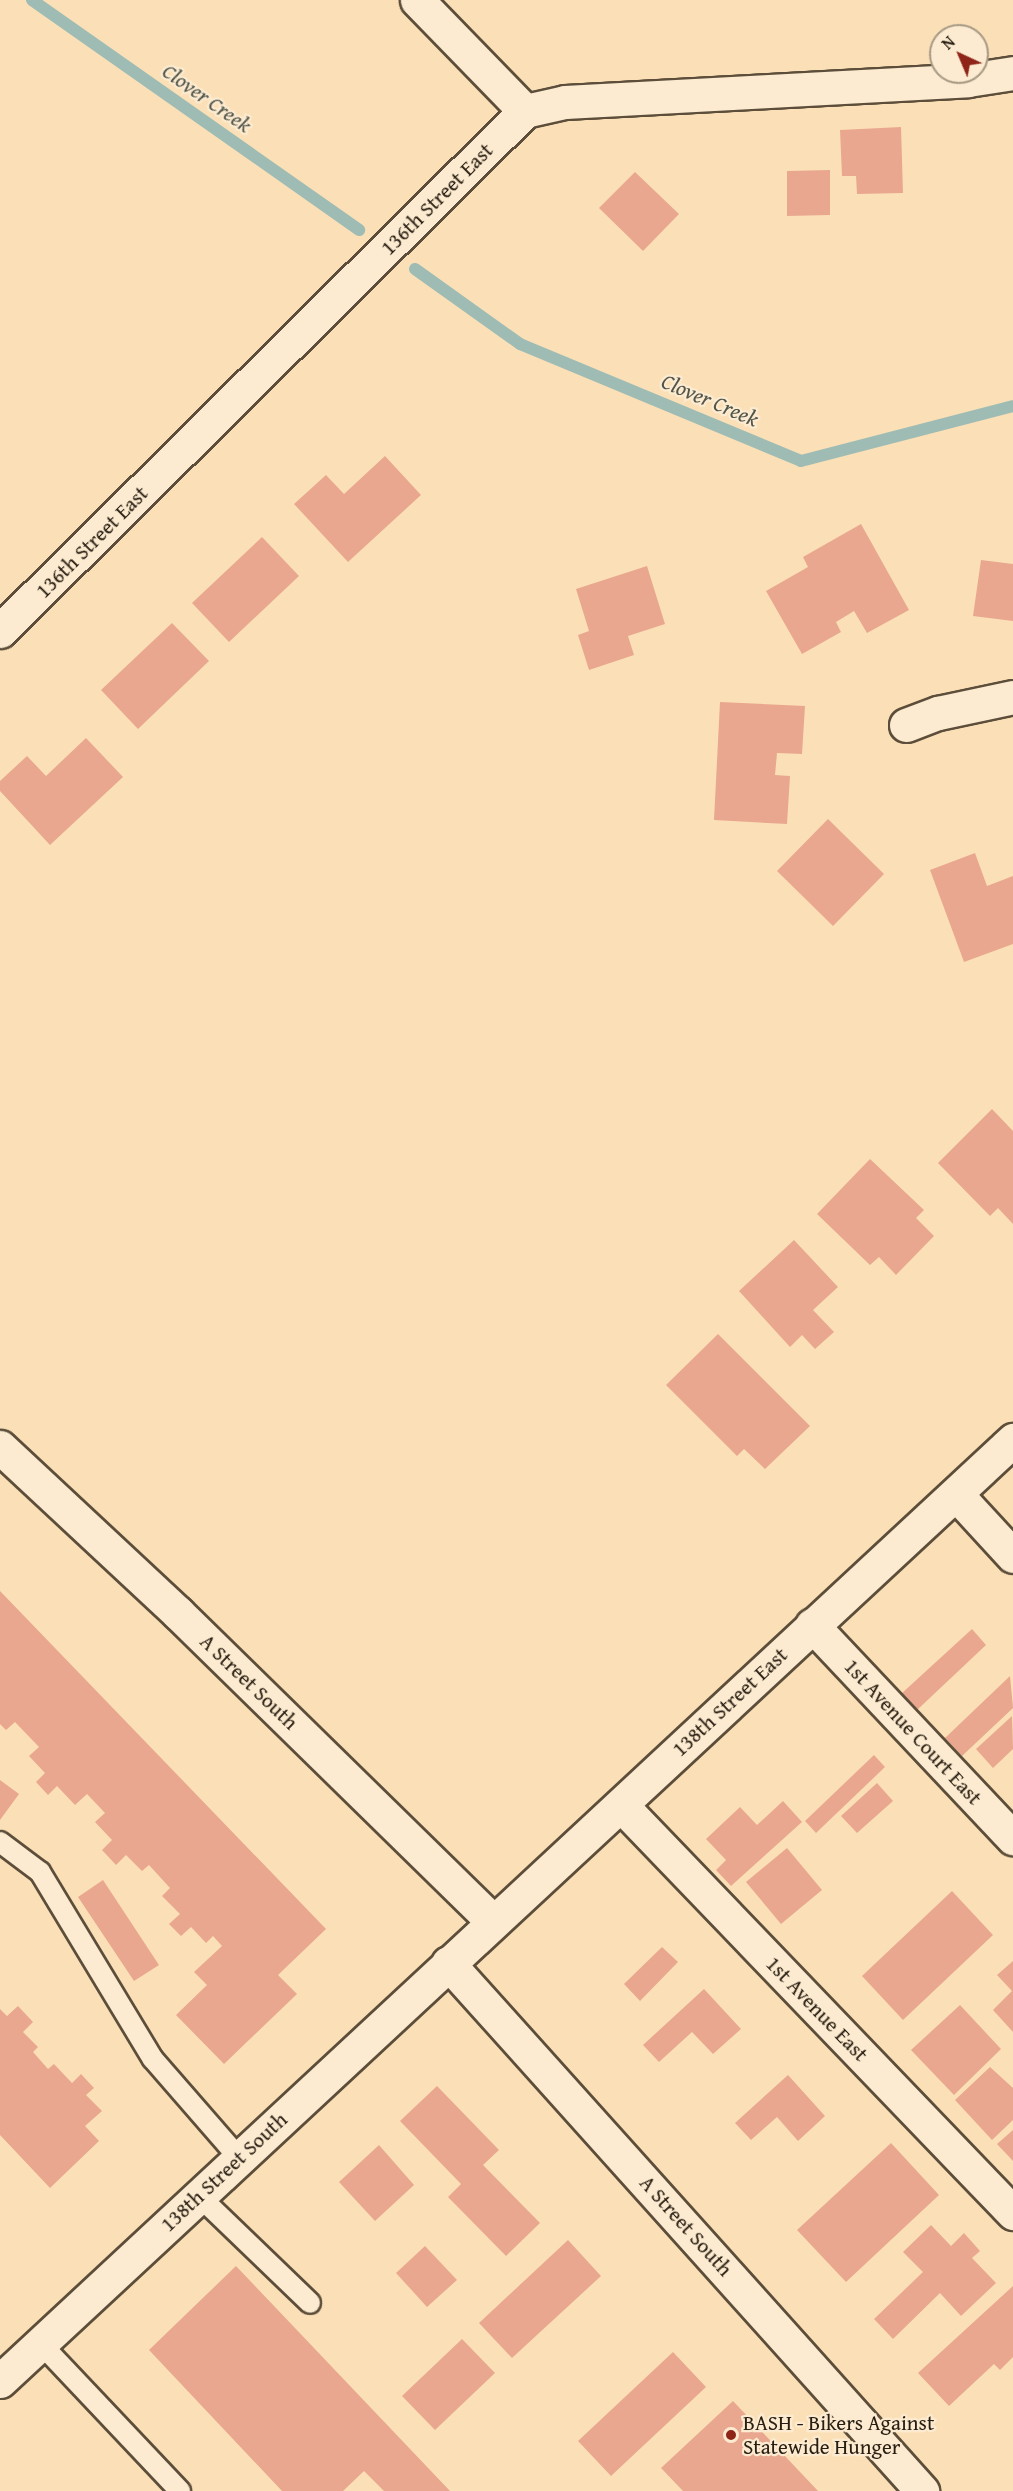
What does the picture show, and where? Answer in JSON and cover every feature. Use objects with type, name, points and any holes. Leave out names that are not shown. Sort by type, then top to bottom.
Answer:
[{"type":"street","points":[[417,0],[525,111],[565,102],[968,80],[1013,73]]},
{"type":"street","name":"136th Street East","points":[[0,631],[525,111]]},
{"type":"street","points":[[906,725],[938,713],[1013,697]]},
{"type":"street","name":"138th Street East","points":[[448,1963],[1013,1440]]},
{"type":"street","name":"A Street South","points":[[0,1447],[178,1612],[493,1921]]},
{"type":"street","points":[[956,1494],[1013,1556]]},
{"type":"street","name":"1st Avenue Court East","points":[[812,1624],[1013,1839]]},
{"type":"street","name":"1st Avenue East","points":[[621,1805],[1013,2213]]},
{"type":"street","name":"A Street South","points":[[448,1963],[922,2491]]},
{"type":"street","name":"138th Street South","points":[[0,2381],[448,1963]]},
{"type":"lane","points":[[0,1842],[40,1872],[153,2059],[239,2158]]},
{"type":"lane","points":[[199,2196],[310,2303]]},
{"type":"lane","points":[[40,2343],[180,2491]]},
{"type":"building","points":[[901,127],[903,193],[857,194],[856,176],[842,176],[840,130]]},
{"type":"building","points":[[830,170],[830,215],[787,216],[787,171]]},
{"type":"building","points":[[635,172],[679,214],[643,251],[599,208]]},
{"type":"building","points":[[385,456],[421,495],[348,562],[294,504],[326,475],[344,494]]},
{"type":"building","points":[[861,524],[909,610],[867,633],[854,611],[836,622],[841,632],[802,654],[766,591],[808,567],[803,557]]},
{"type":"building","points":[[262,537],[299,576],[229,642],[192,603]]},
{"type":"building","points":[[981,560],[1013,564],[1013,621],[973,616]]},
{"type":"building","points":[[647,566],[665,624],[628,636],[634,655],[589,670],[578,635],[589,631],[576,589]]},
{"type":"building","points":[[172,623],[209,661],[138,729],[101,690]]},
{"type":"building","points":[[720,702],[805,706],[802,754],[777,753],[775,775],[790,776],[787,824],[714,820]]},
{"type":"building","points":[[86,738],[123,777],[50,845],[0,791],[0,781],[27,756],[46,776]]},
{"type":"building","points":[[828,819],[884,874],[833,926],[777,871]]},
{"type":"building","points":[[975,853],[987,886],[1013,876],[1013,944],[964,962],[930,870]]},
{"type":"building","points":[[992,1109],[1013,1131],[1013,1224],[998,1208],[990,1216],[938,1163]]},
{"type":"building","points":[[870,1159],[924,1210],[916,1218],[934,1236],[896,1275],[879,1257],[870,1265],[817,1214]]},
{"type":"building","points":[[794,1240],[838,1287],[813,1310],[834,1332],[815,1349],[802,1335],[790,1347],[739,1291]]},
{"type":"building","points":[[718,1334],[810,1426],[765,1469],[744,1449],[737,1456],[666,1385]]},
{"type":"building","points":[[0,1591],[326,1929],[278,1975],[297,1994],[224,2064],[176,2015],[207,1985],[194,1972],[222,1946],[213,1936],[206,1943],[191,1927],[181,1936],[169,1924],[180,1914],[162,1896],[170,1888],[149,1865],[142,1871],[126,1855],[116,1865],[102,1850],[112,1840],[95,1822],[105,1813],[87,1794],[75,1805],[57,1786],[48,1795],[36,1782],[45,1773],[29,1756],[39,1747],[15,1722],[6,1730],[0,1724]]},
{"type":"building","points":[[972,1629],[986,1645],[916,1711],[901,1694]]},
{"type":"building","points":[[1010,1676],[1013,1708],[962,1756],[945,1738]]},
{"type":"building","points":[[1012,1716],[1013,1749],[993,1768],[976,1749]]},
{"type":"building","points":[[874,1755],[885,1767],[816,1833],[805,1821]]},
{"type":"building","points":[[0,1780],[19,1794],[0,1820]]},
{"type":"building","points":[[877,1783],[893,1801],[857,1833],[841,1816]]},
{"type":"building","points":[[783,1801],[802,1822],[731,1886],[716,1870],[726,1860],[706,1839],[740,1807],[757,1825]]},
{"type":"building","points":[[787,1848],[822,1890],[781,1924],[746,1882]]},
{"type":"building","points":[[103,1880],[159,1965],[134,1981],[78,1897]]},
{"type":"building","points":[[952,1891],[993,1935],[903,2020],[862,1976]]},
{"type":"building","points":[[662,1947],[678,1962],[640,2001],[624,1984]]},
{"type":"building","points":[[1013,1961],[1013,2032],[993,2010],[1012,1991],[997,1975]]},
{"type":"building","points":[[704,1989],[741,2029],[713,2054],[692,2032],[659,2062],[643,2045]]},
{"type":"building","points":[[960,2005],[1001,2049],[954,2095],[911,2050]]},
{"type":"building","points":[[18,2006],[33,2022],[23,2032],[38,2047],[33,2052],[48,2069],[54,2064],[72,2083],[81,2074],[94,2088],[86,2095],[102,2111],[85,2126],[99,2141],[50,2188],[0,2135],[0,2009],[7,2016]]},
{"type":"building","points":[[990,2067],[1013,2088],[1013,2120],[992,2140],[955,2100]]},
{"type":"building","points":[[788,2075],[825,2116],[798,2141],[777,2117],[751,2140],[735,2123]]},
{"type":"building","points":[[437,2086],[499,2150],[483,2165],[540,2223],[506,2256],[448,2197],[461,2184],[400,2121]]},
{"type":"building","points":[[1013,2130],[1013,2161],[997,2144]]},
{"type":"building","points":[[891,2143],[939,2195],[846,2282],[797,2230]]},
{"type":"building","points":[[379,2145],[414,2185],[375,2221],[339,2182]]},
{"type":"building","points":[[931,2225],[951,2246],[964,2233],[980,2251],[972,2258],[996,2283],[961,2316],[940,2293],[893,2339],[874,2319],[923,2272],[903,2252]]},
{"type":"building","points":[[568,2240],[601,2276],[512,2358],[479,2323]]},
{"type":"building","points":[[425,2246],[457,2280],[427,2307],[396,2273]]},
{"type":"building","points":[[236,2266],[450,2491],[384,2491],[364,2471],[343,2491],[282,2491],[149,2350]]},
{"type":"building","points":[[1013,2286],[1013,2357],[1000,2370],[994,2364],[949,2406],[918,2373]]},
{"type":"building","points":[[462,2339],[495,2373],[435,2430],[402,2396]]},
{"type":"building","points":[[673,2352],[706,2387],[611,2476],[578,2441]]},
{"type":"building","name":"BASH - Bikers Against Statewide Hunger","points":[[733,2401],[818,2491],[683,2491],[661,2468]]},
{"type":"waterway","name":"Clover Creek","points":[[32,0],[359,230]]},
{"type":"waterway","name":"Clover Creek","points":[[415,269],[520,344],[801,461],[1013,406]]},
{"type":"place","name":"BASH - Bikers Against Statewide Hunger","points":[[731,2435]]}]
